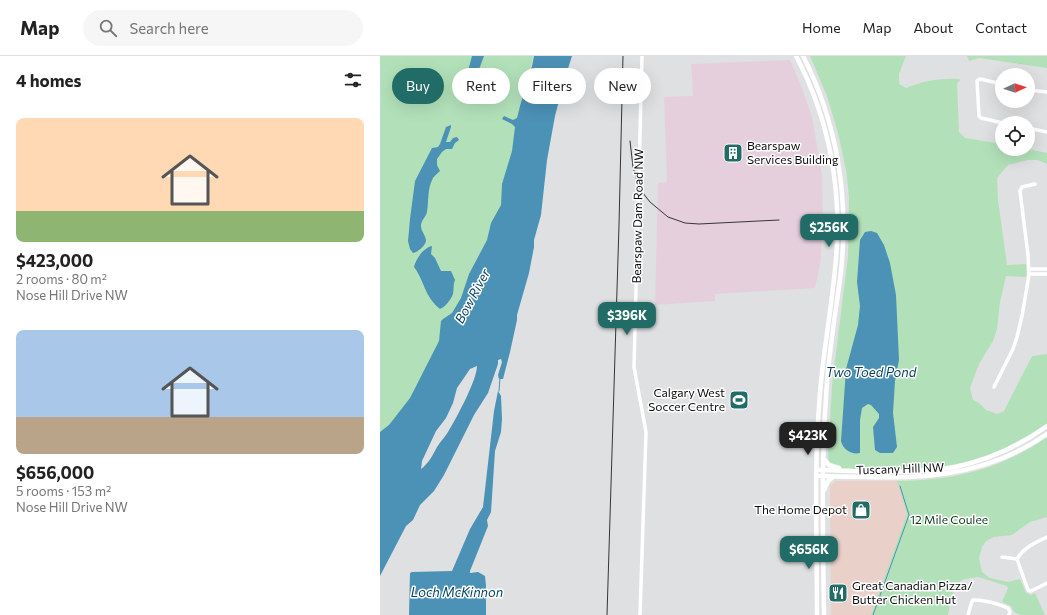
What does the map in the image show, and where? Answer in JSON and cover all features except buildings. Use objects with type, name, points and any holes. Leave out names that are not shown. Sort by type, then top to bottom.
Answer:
[{"type":"street","name":"Bearspaw Dam Road NW","points":[[640,615],[646,432],[634,367],[642,56]]},
{"type":"street","points":[[796,56],[812,89],[823,124],[834,171],[837,207],[836,260],[819,405],[816,470],[818,615]]},
{"type":"street","points":[[803,56],[819,92],[833,135],[839,166],[844,216],[841,270],[826,386],[822,510],[824,615]]},
{"type":"street","points":[[995,82],[980,79],[977,81],[979,116],[981,118],[995,121]]},
{"type":"street","points":[[1035,91],[1047,92]]},
{"type":"street","points":[[1035,129],[1047,132]]},
{"type":"street","points":[[994,386],[1013,349],[1024,310],[1029,272],[1020,191],[1022,187],[1034,184]]},
{"type":"street","points":[[1029,272],[1047,269]]},
{"type":"street","points":[[1029,272],[1047,274]]},
{"type":"street","name":"Tuscany Hill NW","points":[[816,470],[913,471],[959,466],[1006,451],[1047,426]]},
{"type":"street","name":"Tuscany Hill NW","points":[[816,476],[914,477],[959,472],[983,466],[1008,457],[1047,434]]},
{"type":"street","points":[[823,458],[829,465],[850,470]]},
{"type":"street","points":[[822,510],[825,485],[833,476]]},
{"type":"street","points":[[1017,559],[1022,551],[1047,537]]},
{"type":"street","points":[[1002,557],[1017,559]]},
{"type":"street","points":[[1017,559],[1028,590],[1031,591],[1047,584]]},
{"type":"street","points":[[968,615],[973,600],[999,604],[1008,608],[1010,615]]},
{"type":"shaded area","points":[[790,60],[812,117],[822,175],[823,226],[820,265],[815,288],[715,294],[715,301],[655,305],[658,183],[667,182],[664,97],[693,96],[691,64]]},
{"type":"shaded area","points":[[836,481],[897,481],[907,514],[871,615],[831,615],[830,486]]},
{"type":"green space","points":[[380,56],[533,56],[531,68],[518,68],[518,104],[524,104],[503,208],[461,304],[416,395],[380,438]]},
{"type":"green space","points":[[810,56],[906,56],[899,74],[899,84],[906,88],[932,80],[961,80],[957,83],[959,132],[965,138],[995,143],[995,156],[1035,156],[1035,150],[1047,153],[1047,164],[1038,160],[1028,160],[1008,165],[997,178],[998,200],[1007,265],[1026,264],[1026,277],[1006,276],[1000,302],[997,329],[993,341],[979,364],[970,388],[973,400],[979,403],[986,410],[997,414],[1004,411],[1031,358],[1033,356],[1047,354],[1047,424],[1005,448],[966,462],[945,466],[901,469],[850,469],[837,467],[829,461],[832,385],[848,256],[849,197],[846,170],[838,133],[827,96]]},
{"type":"green space","points":[[967,56],[1047,56],[1047,68],[979,58],[969,61]]},
{"type":"green space","name":"12 Mile Coulee","points":[[1047,437],[1047,517],[1030,522],[1012,535],[994,537],[986,541],[982,547],[979,558],[982,572],[990,578],[1008,582],[1020,579],[1026,593],[1031,595],[1035,593],[1045,615],[1020,615],[1014,612],[1011,606],[1002,602],[1008,588],[1007,586],[978,577],[965,579],[956,584],[948,615],[871,615],[907,514],[897,481],[938,478],[976,471],[1011,458]]},
{"type":"water","points":[[472,56],[484,56],[480,68],[469,68]]},
{"type":"water","points":[[534,56],[572,56],[568,68],[531,68]]},
{"type":"water","name":"Bow River","points":[[521,104],[558,104],[547,160],[541,215],[534,240],[529,273],[517,315],[503,379],[499,379],[498,375],[502,362],[501,359],[498,360],[488,393],[474,415],[444,475],[434,491],[420,505],[413,520],[406,526],[380,576],[380,432],[389,425],[410,398],[439,341],[441,321],[452,313],[461,298],[469,274],[487,240],[491,223],[501,205],[502,184],[512,151],[515,127],[502,119],[504,116],[513,120],[517,118]],"holes":[[[477,366],[474,380],[452,426],[426,465],[421,469],[422,461],[436,431],[446,418],[453,403],[457,388],[470,369]]]},
{"type":"water","points":[[451,125],[446,142],[450,142],[453,138],[457,137],[459,140],[455,143],[452,149],[446,149],[437,159],[437,165],[440,171],[431,182],[427,212],[421,224],[426,241],[421,248],[413,253],[410,249],[408,241],[415,181],[432,148],[438,147],[446,127]]},
{"type":"water","name":"Two Toed Pond","points":[[871,231],[877,233],[884,245],[890,263],[896,295],[899,360],[895,381],[893,413],[897,447],[893,453],[880,453],[875,450],[873,427],[879,418],[879,414],[871,405],[868,404],[862,408],[860,420],[860,453],[848,451],[841,441],[846,369],[858,325],[860,306],[857,282],[860,240],[865,232]]},
{"type":"water","points":[[432,246],[431,254],[435,258],[441,271],[451,271],[455,280],[452,296],[446,305],[440,309],[431,299],[414,267],[420,254]]},
{"type":"water","name":"Loch McKinnon","points":[[498,391],[501,396],[502,419],[501,432],[495,451],[491,512],[487,520],[488,526],[470,571],[470,573],[478,572],[485,576],[486,615],[409,615],[410,573],[452,571],[470,529],[483,507],[494,411]]},
{"type":"waterway","points":[[499,391],[500,378]]},
{"type":"waterway","points":[[873,615],[909,515],[900,486]]},
{"type":"railway","points":[[607,615],[623,56]]},
{"type":"railway","points":[[630,141],[633,167],[639,188],[650,202],[668,217],[685,223],[699,224],[779,220]]},
{"type":"place","name":"Bearspaw Services Building","points":[[733,153]]},
{"type":"place","name":"Calgary West Soccer Centre","points":[[739,400]]},
{"type":"place","name":"The Home Depot","points":[[861,510]]},
{"type":"place","name":"Great Canadian Pizza/ Butter Chicken Hut","points":[[838,593]]}]
